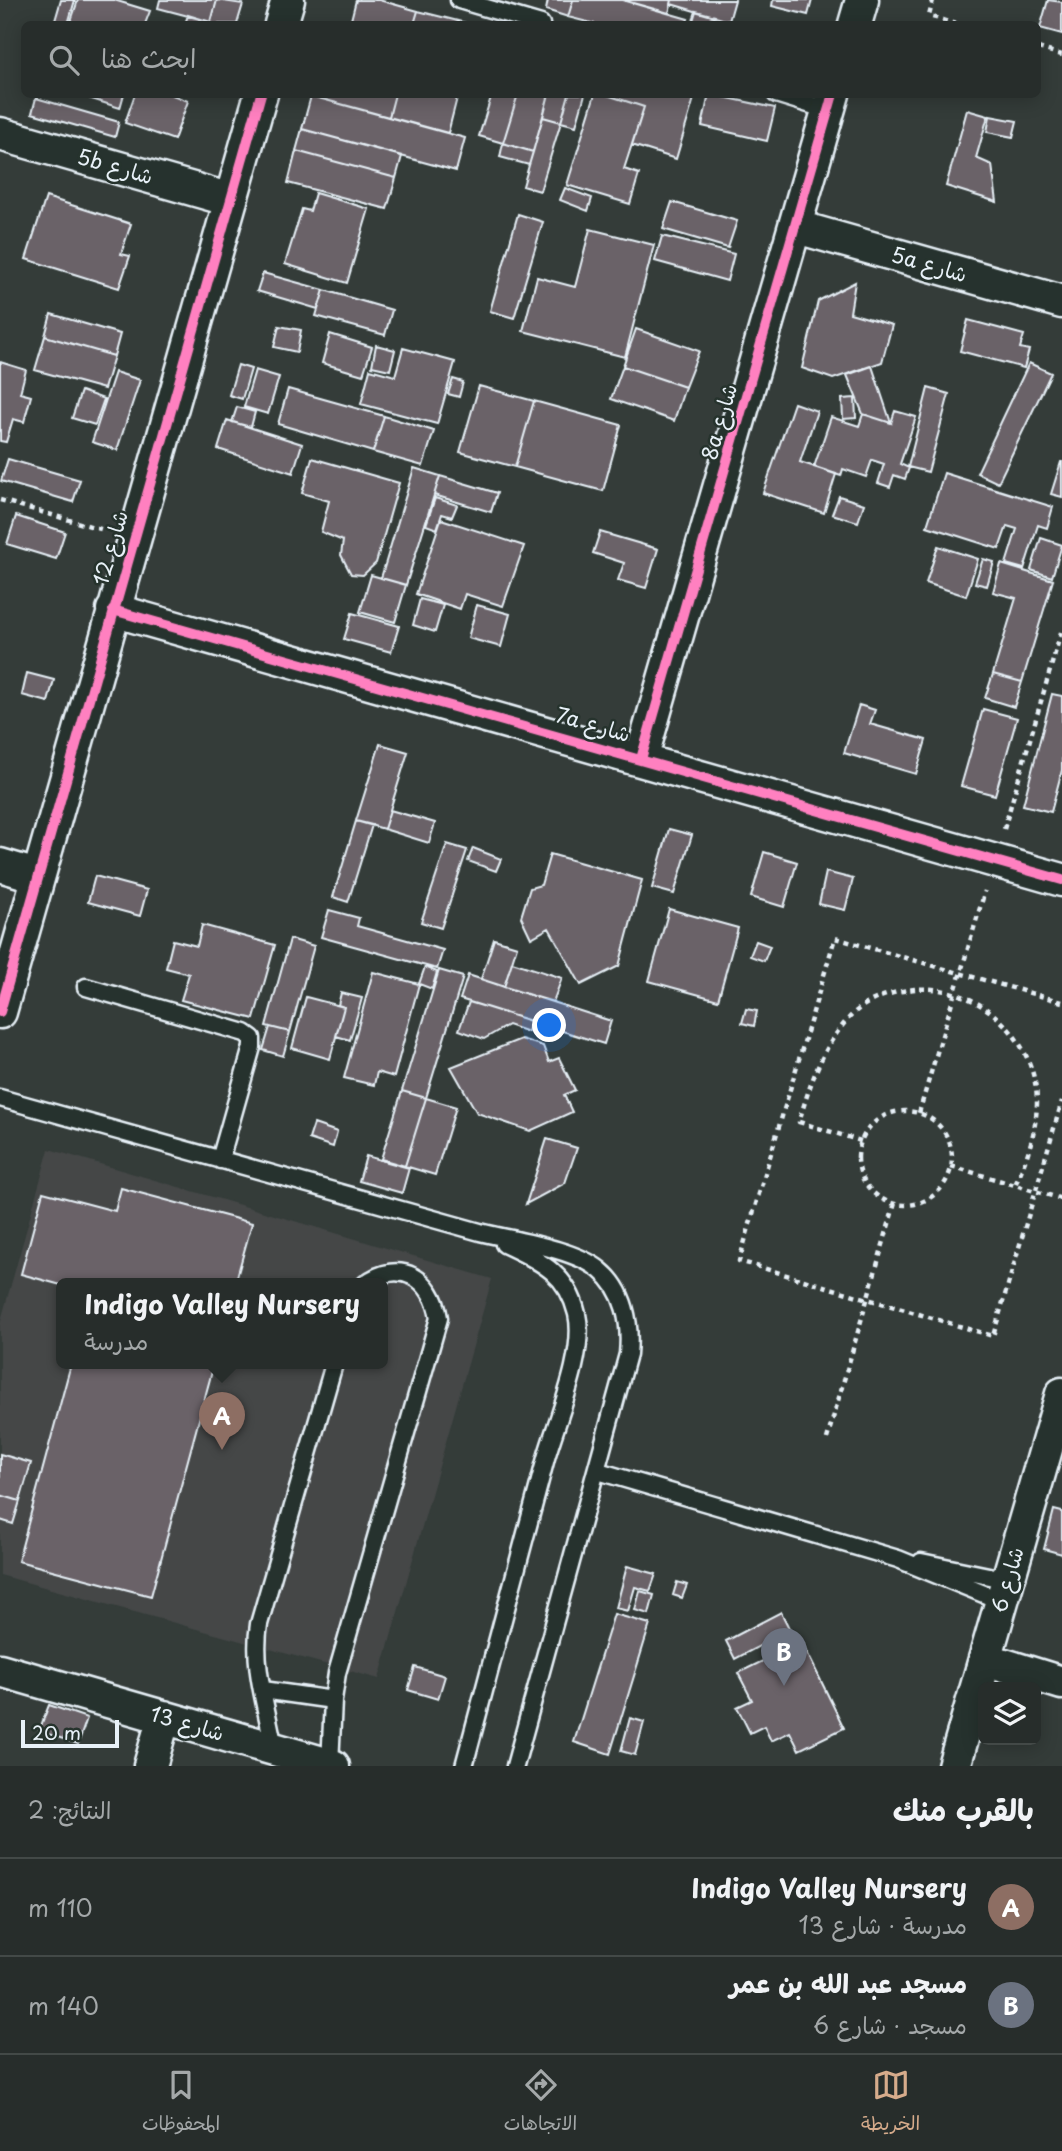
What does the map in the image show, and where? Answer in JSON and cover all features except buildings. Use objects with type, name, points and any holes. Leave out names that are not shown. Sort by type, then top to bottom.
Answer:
[{"type":"street","points":[[282,21],[288,0]]},
{"type":"street","points":[[856,21],[862,0]]},
{"type":"street","name":"شارع 12","points":[[0,1012],[260,98]]},
{"type":"street","name":"8a شارع","points":[[641,759],[831,102]]},
{"type":"street","name":"5b شارع","points":[[0,134],[231,200]]},
{"type":"street","name":"5a شارع","points":[[797,227],[1062,302]]},
{"type":"street","name":"7a شارع","points":[[113,610],[1062,880]]},
{"type":"street","points":[[0,866],[37,876]]},
{"type":"street","name":"شارع 6","points":[[954,1766],[1062,1394]]},
{"type":"street","points":[[985,1660],[1062,1683]]},
{"type":"street","name":"شارع 13","points":[[0,1670],[331,1765]]},
{"type":"street","points":[[150,1766],[164,1717]]},
{"type":"lane","points":[[459,0],[531,21]]},
{"type":"lane","points":[[804,98],[831,102]]},
{"type":"lane","points":[[86,987],[245,1033],[252,1038],[253,1047],[220,1160]]},
{"type":"lane","points":[[0,1098],[578,1258],[600,1270],[617,1291],[627,1315],[630,1333],[628,1354],[515,1766]]},
{"type":"lane","points":[[464,1766],[578,1350],[579,1332],[578,1315],[562,1279],[546,1266],[480,1232]]},
{"type":"lane","points":[[331,1765],[333,1700],[337,1673],[439,1318],[437,1302],[428,1287],[415,1277],[398,1272],[382,1274],[375,1278]]},
{"type":"lane","points":[[274,1749],[256,1656],[259,1624],[333,1369]]},
{"type":"lane","points":[[598,1471],[898,1559],[947,1566],[1004,1590]]},
{"type":"lane","points":[[263,1690],[333,1700]]},
{"type":"path","points":[[933,0],[929,16],[946,21]]},
{"type":"path","points":[[1041,49],[1062,55]]},
{"type":"path","points":[[0,500],[134,538]]},
{"type":"path","points":[[1062,1002],[835,938],[739,1261],[993,1336],[1062,1101]]},
{"type":"path","points":[[861,1141],[799,1122],[816,1071],[828,1046],[855,1011],[877,998],[901,990],[927,988],[954,993],[985,1006],[1006,1026],[1022,1045],[1032,1073],[1037,1101],[1034,1130],[1027,1159],[1015,1185]]},
{"type":"path","points":[[901,1111],[919,1113],[934,1121],[945,1133],[952,1150],[951,1166],[946,1180],[937,1192],[910,1204],[895,1203],[880,1197],[867,1187],[859,1164],[861,1141],[870,1126],[885,1115],[901,1111]]},
{"type":"path","points":[[951,1166],[1062,1199]]},
{"type":"path","points":[[827,1439],[895,1203]]},
{"type":"shaded area","points":[[49,1149],[492,1279],[379,1679],[0,1575],[0,1324]]},
{"type":"cycle path","points":[[0,1012],[260,98]]},
{"type":"cycle path","points":[[641,759],[832,98]]},
{"type":"cycle path","points":[[113,610],[1062,880]]},
{"type":"place","name":"Indigo Valley Nursery","points":[[222,1450]]},
{"type":"place","name":"مسجد عبد الله بن عمر","points":[[784,1686]]}]
